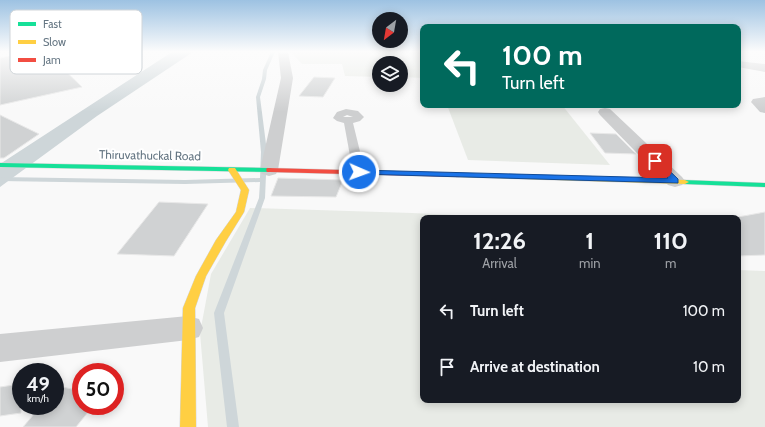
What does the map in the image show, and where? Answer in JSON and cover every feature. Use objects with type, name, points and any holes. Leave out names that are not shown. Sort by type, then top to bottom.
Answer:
[{"type":"main road","name":"Thiruvathuckal Road","points":[[0,165],[359,172],[765,185]]},
{"type":"main road","points":[[188,427],[189,308],[201,276],[221,240],[240,212],[246,190],[232,170]]},
{"type":"street","points":[[265,170],[287,78],[286,72]]},
{"type":"street","points":[[765,100],[758,102],[765,109]]},
{"type":"street","points":[[605,112],[675,181]]},
{"type":"street","points":[[0,348],[188,328]]},
{"type":"lane","points":[[348,121],[359,172]]},
{"type":"shaded area","points":[[142,72],[163,72],[97,116],[0,187],[0,164],[138,74],[142,74]]},
{"type":"shaded area","points":[[344,72],[372,72],[372,77],[345,76]]},
{"type":"shaded area","points":[[408,72],[420,72],[420,78],[408,77]]},
{"type":"shaded area","points":[[448,108],[564,108],[610,165],[468,160]]},
{"type":"shaded area","points":[[250,208],[454,215],[420,215],[420,403],[741,403],[741,270],[765,271],[765,427],[208,427],[200,333],[211,274]]},
{"type":"building","points":[[0,72],[10,72],[10,74],[69,74],[82,87],[0,105]]},
{"type":"building","points":[[314,77],[335,78],[323,97],[299,96]]},
{"type":"building","points":[[0,115],[39,134],[4,158],[0,158]]},
{"type":"building","points":[[590,133],[616,134],[636,154],[605,153]]},
{"type":"building","points":[[278,178],[343,180],[336,197],[271,196]]},
{"type":"building","points":[[159,202],[208,204],[174,256],[117,254]]},
{"type":"building","points":[[765,212],[765,255],[741,256],[741,216]]},
{"type":"building","points":[[12,385],[12,414],[0,416],[0,387]]},
{"type":"building","points":[[64,387],[72,389],[72,415],[86,415],[76,427],[23,427],[33,415],[64,415]]},
{"type":"waterway","points":[[263,180],[264,152],[258,97],[265,72]]},
{"type":"waterway","points":[[0,179],[185,182],[263,180]]},
{"type":"waterway","points":[[233,427],[219,313],[262,198],[263,180]]},
{"type":"traffic: fast","points":[[0,165],[270,170]]},
{"type":"traffic: fast","points":[[685,182],[765,185]]},
{"type":"traffic: slow","points":[[188,427],[189,308],[201,276],[221,240],[240,212],[245,190],[232,170]]},
{"type":"traffic: slow","points":[[459,175],[685,182]]},
{"type":"traffic: jam","points":[[270,170],[459,175]]},
{"type":"route","points":[[359,172],[675,181],[655,161]]}]
